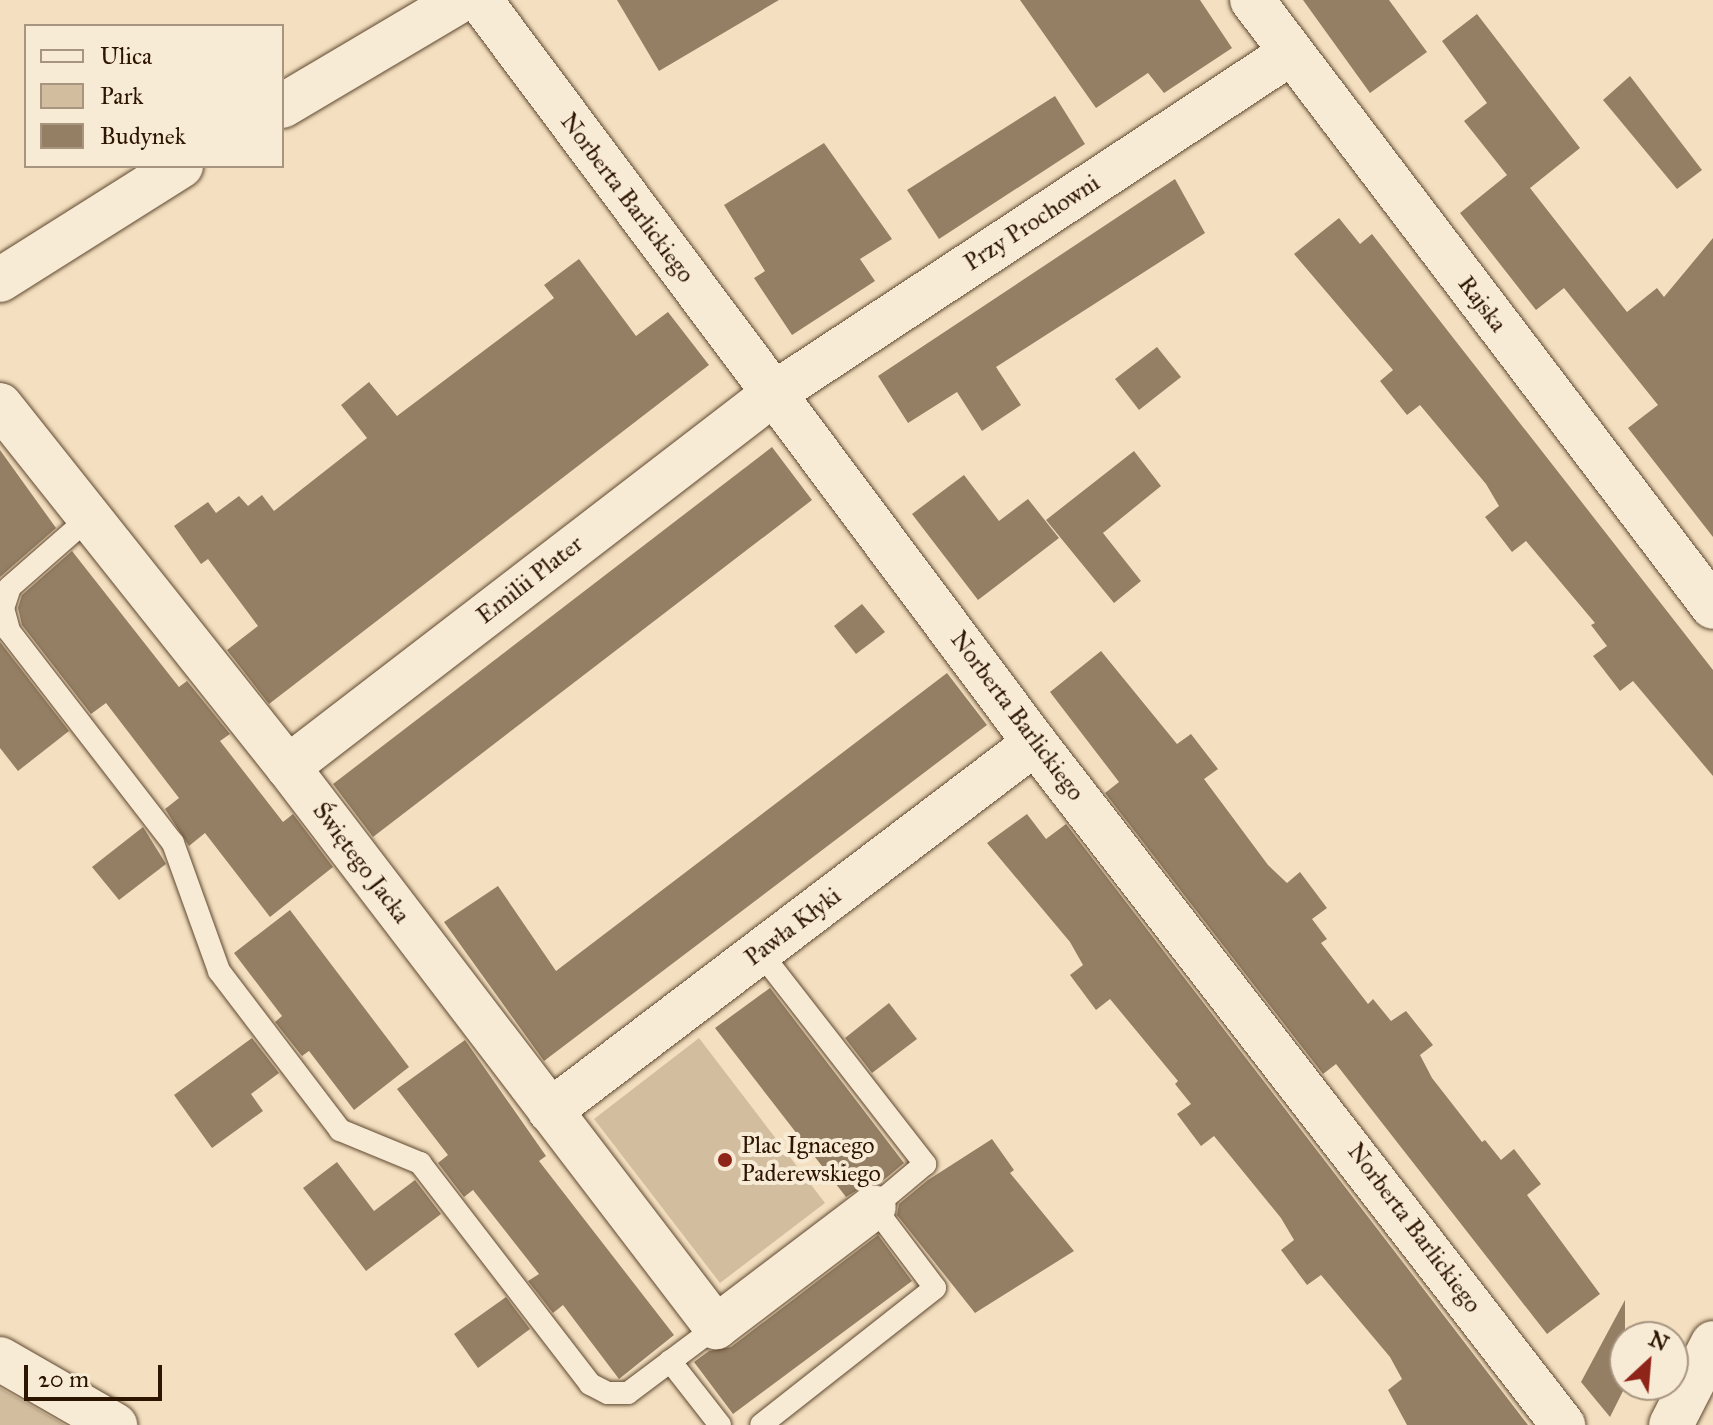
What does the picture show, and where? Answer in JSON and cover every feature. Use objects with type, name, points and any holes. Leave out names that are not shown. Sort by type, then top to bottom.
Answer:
[{"type":"street","points":[[284,105],[461,0]]},
{"type":"street","name":"Norberta Barlickiego","points":[[480,0],[1035,743],[1563,1425]]},
{"type":"street","name":"Rajska","points":[[1252,0],[1713,607]]},
{"type":"street","name":"Przy Prochowni","points":[[773,394],[1291,53]]},
{"type":"street","points":[[0,280],[178,168]]},
{"type":"street","name":"Emilii Plater","points":[[288,767],[773,394]]},
{"type":"street","name":"Świętego Jacka","points":[[0,405],[288,767],[716,1327]]},
{"type":"street","name":"Pawła Kłyki","points":[[550,1111],[1035,743]]},
{"type":"street","points":[[716,1327],[874,1207]]},
{"type":"street","points":[[1671,1425],[1713,1343]]},
{"type":"street","points":[[0,1359],[115,1425]]},
{"type":"lane","points":[[91,516],[10,587],[3,608],[9,631],[173,843],[219,971],[340,1130],[420,1163],[590,1384],[608,1393],[628,1393],[716,1327]]},
{"type":"lane","points":[[760,952],[925,1164],[874,1207],[935,1288],[761,1425]]},
{"type":"lane","points":[[670,1361],[720,1425]]},
{"type":"green space","name":"Plac Ignacego Paderewskiego","points":[[699,1038],[825,1203],[720,1283],[594,1119]]},
{"type":"green space","points":[[0,1388],[65,1425],[0,1425]]},
{"type":"building","points":[[617,0],[779,0],[659,71]]},
{"type":"building","points":[[1020,0],[1200,0],[1232,48],[1164,93],[1148,73],[1096,108]]},
{"type":"building","points":[[1303,0],[1389,0],[1427,52],[1370,93]]},
{"type":"building","points":[[1477,14],[1580,148],[1530,188],[1627,312],[1657,288],[1664,297],[1713,238],[1713,537],[1628,428],[1658,405],[1564,288],[1536,310],[1460,213],[1507,175],[1464,121],[1487,103],[1442,41]]},
{"type":"building","points":[[1630,76],[1702,170],[1677,189],[1603,100]]},
{"type":"building","points":[[1055,96],[1085,144],[939,239],[907,190]]},
{"type":"building","points":[[824,143],[892,239],[860,259],[875,281],[792,335],[754,278],[765,271],[724,205]]},
{"type":"building","points":[[1175,179],[1205,233],[996,367],[1021,405],[982,431],[957,392],[908,423],[878,376]]},
{"type":"building","points":[[1339,218],[1360,244],[1372,234],[1713,670],[1713,776],[1633,681],[1620,691],[1593,656],[1607,646],[1591,625],[1595,623],[1526,541],[1512,552],[1485,517],[1499,506],[1486,484],[1420,405],[1407,415],[1380,381],[1393,370],[1294,254]]},
{"type":"building","points":[[579,259],[636,336],[668,312],[709,365],[269,704],[227,650],[258,626],[208,559],[201,564],[174,526],[208,502],[216,513],[239,496],[248,506],[262,495],[274,511],[367,438],[341,405],[369,382],[397,416],[554,298],[544,285]]},
{"type":"building","points":[[1157,347],[1181,377],[1139,410],[1115,379]]},
{"type":"building","points":[[772,447],[812,500],[373,837],[333,784]]},
{"type":"building","points":[[0,450],[56,528],[0,577]]},
{"type":"building","points":[[1134,451],[1161,486],[1103,533],[1141,581],[1114,603],[1046,520]]},
{"type":"building","points":[[964,475],[999,521],[1028,499],[1059,538],[978,600],[912,514]]},
{"type":"building","points":[[72,551],[179,687],[187,681],[230,734],[220,741],[283,822],[293,814],[333,867],[270,917],[205,833],[189,846],[165,809],[179,798],[106,703],[91,714],[22,625],[18,608],[22,595]]},
{"type":"building","points":[[862,604],[885,632],[856,654],[834,626]]},
{"type":"building","points":[[0,642],[69,731],[18,771],[0,748]]},
{"type":"building","points":[[1101,651],[1177,744],[1191,734],[1218,769],[1204,779],[1268,865],[1287,883],[1300,872],[1327,908],[1312,919],[1327,939],[1321,943],[1368,1004],[1373,999],[1391,1021],[1406,1011],[1433,1045],[1420,1055],[1432,1078],[1482,1142],[1485,1140],[1501,1160],[1514,1149],[1541,1184],[1527,1195],[1600,1294],[1547,1334],[1336,1064],[1323,1074],[1105,793],[1119,782],[1050,692]]},
{"type":"building","points":[[947,673],[987,725],[544,1061],[444,922],[498,886],[556,971]]},
{"type":"building","points":[[1027,814],[1046,839],[1066,824],[1528,1425],[1407,1425],[1388,1390],[1402,1379],[1390,1357],[1321,1275],[1307,1285],[1281,1250],[1294,1240],[1281,1218],[1214,1136],[1201,1146],[1177,1114],[1191,1104],[1175,1084],[1178,1081],[1110,999],[1096,1010],[1070,975],[1083,965],[1070,942],[987,843]]},
{"type":"building","points":[[143,827],[166,864],[119,900],[92,867]]},
{"type":"building","points":[[290,910],[409,1067],[354,1110],[309,1051],[302,1056],[275,1022],[282,1016],[234,953]]},
{"type":"building","points":[[770,988],[904,1163],[880,1183],[870,1182],[846,1197],[715,1028]]},
{"type":"building","points":[[889,1003],[917,1039],[872,1073],[845,1038]]},
{"type":"building","points":[[252,1038],[279,1073],[251,1094],[263,1111],[212,1148],[174,1095]]},
{"type":"building","points":[[465,1040],[546,1156],[539,1161],[674,1335],[619,1379],[563,1305],[553,1313],[528,1281],[539,1274],[473,1190],[464,1197],[438,1163],[448,1155],[397,1089]]},
{"type":"building","points":[[992,1139],[1014,1170],[1010,1173],[1074,1251],[975,1313],[897,1215],[899,1204],[928,1180]]},
{"type":"building","points":[[337,1162],[374,1211],[415,1180],[441,1214],[366,1271],[303,1188]]},
{"type":"building","points":[[878,1235],[912,1281],[733,1414],[694,1362],[709,1351],[731,1347]]},
{"type":"building","points":[[506,1297],[530,1329],[478,1368],[454,1334]]},
{"type":"building","points":[[1625,1300],[1625,1321],[1614,1321]]},
{"type":"building","points":[[1609,1330],[1609,1401],[1618,1401],[1610,1417],[1581,1382]]},
{"type":"place","name":"Plac Ignacego Paderewskiego","points":[[725,1160]]}]
